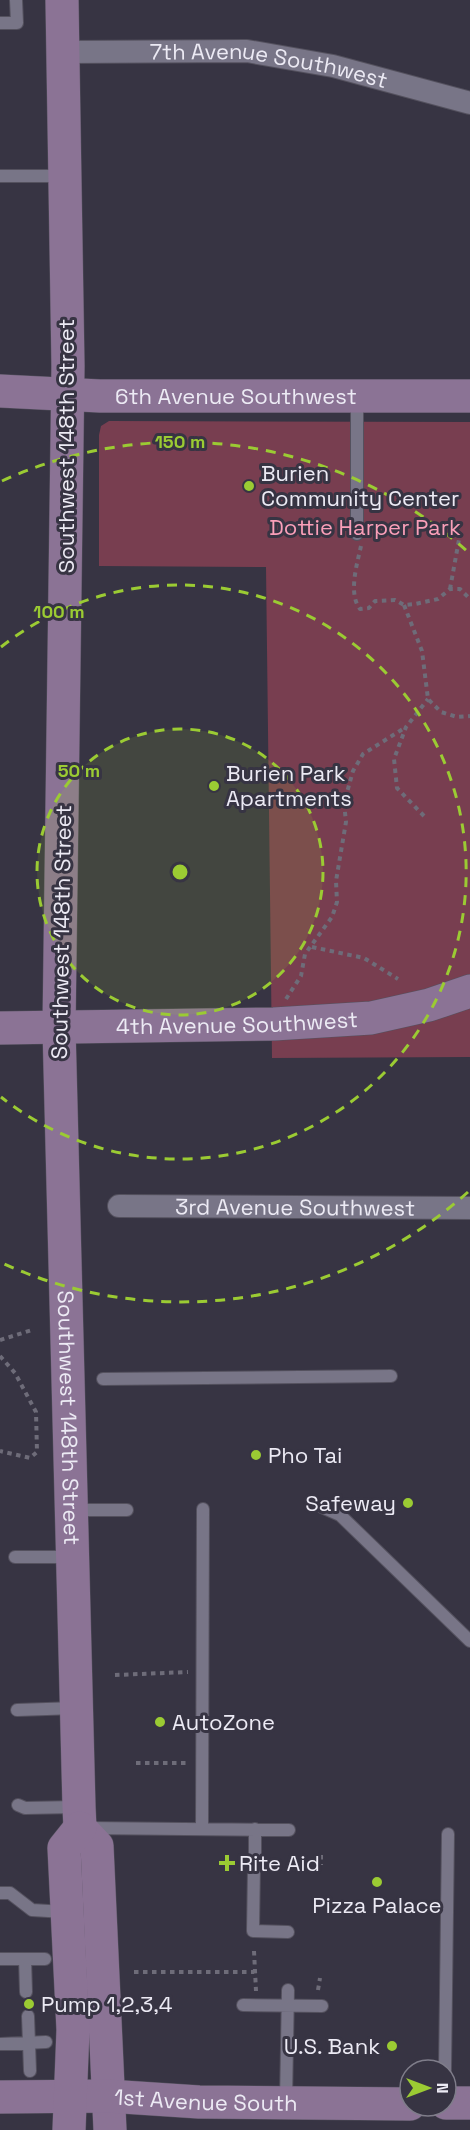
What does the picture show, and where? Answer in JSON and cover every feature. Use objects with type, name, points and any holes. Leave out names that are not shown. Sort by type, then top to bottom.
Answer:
[{"type":"main road","name":"Southwest 148th Street","points":[[62,0],[67,394],[59,1028],[80,1818]]},
{"type":"main road","name":"6th Avenue Southwest","points":[[0,391],[67,394],[470,396]]},
{"type":"main road","name":"4th Avenue Southwest","points":[[0,1028],[273,1024],[371,1018],[429,1005],[470,991]]},
{"type":"main road","points":[[69,2130],[73,2030],[64,1848],[80,1818]]},
{"type":"main road","points":[[80,1818],[97,1846],[110,2130]]},
{"type":"main road","name":"1st Avenue South","points":[[0,2097],[108,2096],[286,2104],[398,2104]]},
{"type":"street","name":"7th Avenue Southwest","points":[[63,52],[247,51],[333,66],[470,103]]},
{"type":"street","name":"3rd Avenue Southwest","points":[[119,1206],[470,1208]]},
{"type":"lane","points":[[0,23],[16,23],[16,0]]},
{"type":"lane","points":[[0,176],[65,176]]},
{"type":"lane","points":[[357,397],[359,538]]},
{"type":"lane","points":[[103,1379],[391,1376]]},
{"type":"lane","points":[[322,1507],[340,1515],[470,1641]]},
{"type":"lane","points":[[202,1828],[203,1509]]},
{"type":"lane","points":[[73,1510],[127,1510]]},
{"type":"lane","points":[[15,1557],[74,1557]]},
{"type":"lane","points":[[17,1710],[77,1708]]},
{"type":"lane","points":[[18,1805],[80,1818],[202,1828],[290,1830]]},
{"type":"lane","points":[[255,1829],[255,1853]]},
{"type":"lane","points":[[446,2058],[448,1834]]},
{"type":"lane","points":[[254,1866],[254,1931],[288,1932]]},
{"type":"lane","points":[[0,1893],[10,1893],[32,1910],[67,1912]]},
{"type":"lane","points":[[0,1959],[45,1959]]},
{"type":"lane","points":[[25,1959],[26,1992]]},
{"type":"lane","points":[[286,2104],[288,1990]]},
{"type":"lane","points":[[243,2006],[322,2006]]},
{"type":"lane","points":[[28,2016],[30,2071]]},
{"type":"lane","points":[[0,2044],[46,2042]]},
{"type":"path","points":[[450,589],[460,534]]},
{"type":"path","points":[[359,538],[355,570],[355,603],[360,609],[369,608],[375,601],[395,600],[404,604],[438,599],[450,589],[460,588],[470,599]]},
{"type":"path","points":[[404,604],[422,651],[428,699],[441,712],[458,717],[470,716]]},
{"type":"path","points":[[273,1024],[282,1004],[301,976],[305,954],[332,917],[337,902],[336,881],[346,822],[344,803],[353,771],[363,754],[405,727],[428,699]]},
{"type":"path","points":[[405,727],[394,759],[397,788],[424,816]]},
{"type":"path","points":[[312,947],[364,958],[398,979]]},
{"type":"path","points":[[0,1340],[32,1330]]},
{"type":"path","points":[[0,1356],[15,1373],[36,1412],[37,1452],[30,1458],[0,1451]]},
{"type":"path","points":[[115,1675],[188,1672],[188,1683]]},
{"type":"path","points":[[136,1763],[188,1763],[188,1751]]},
{"type":"path","points":[[321,1855],[321,1865]]},
{"type":"path","points":[[254,1951],[254,1990],[264,1990]]},
{"type":"path","points":[[134,1972],[254,1972]]},
{"type":"path","points":[[311,1990],[320,1990],[320,1978]]},
{"type":"green space","name":"Dottie Harper Park","points":[[109,421],[470,422],[470,1057],[272,1058],[266,567],[99,566],[99,435],[101,426]]},
{"type":"place","name":"Burien Community Center","points":[[249,486]]},
{"type":"place","name":"Burien Park Apartments","points":[[214,786]]},
{"type":"place","name":"Pho Tai","points":[[256,1455]]},
{"type":"place","name":"Safeway","points":[[408,1503]]},
{"type":"place","name":"AutoZone","points":[[160,1722]]},
{"type":"place","name":"Rite Aid","points":[[227,1863]]},
{"type":"place","name":"Pizza Palace","points":[[377,1882]]},
{"type":"place","name":"Pump 1,2,3,4","points":[[29,2004]]},
{"type":"place","name":"U.S. Bank","points":[[392,2046]]}]
